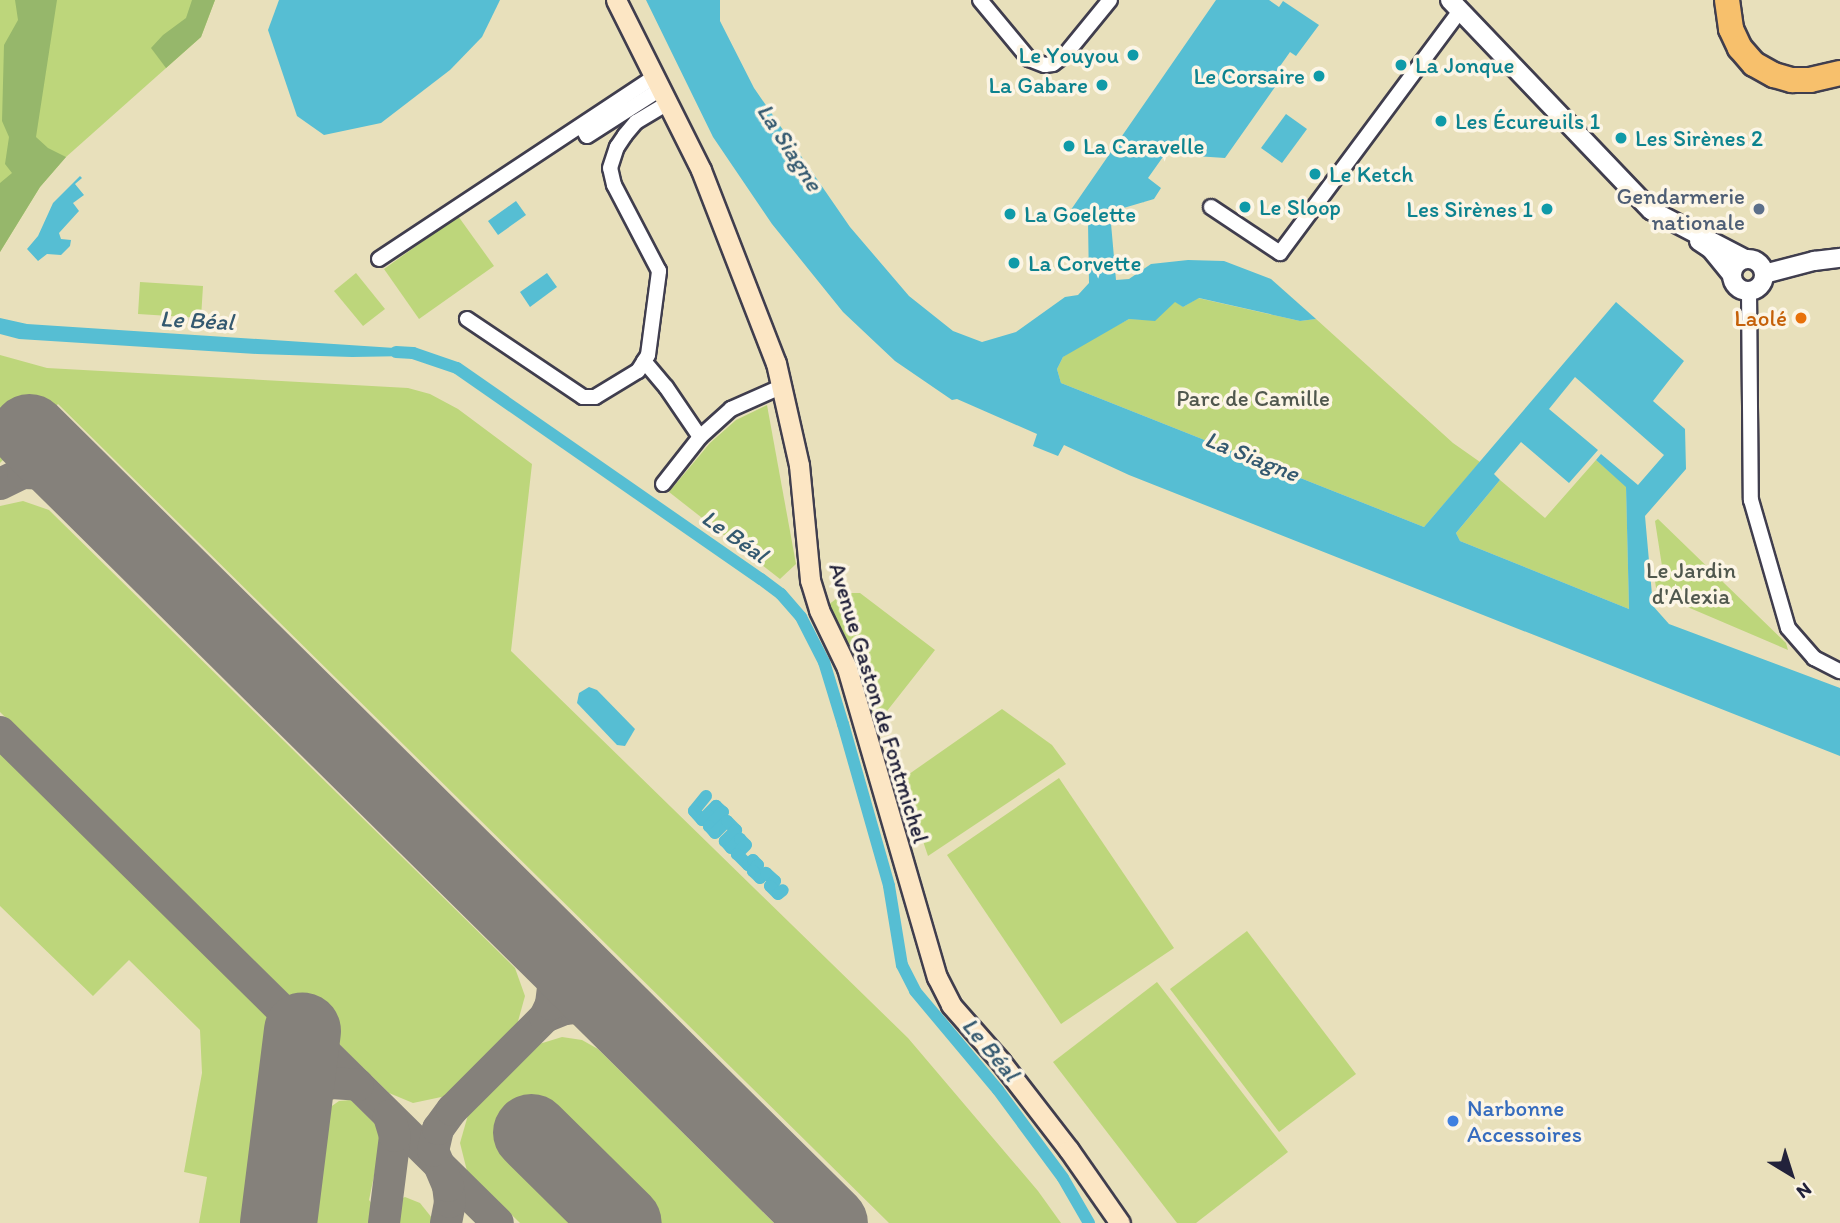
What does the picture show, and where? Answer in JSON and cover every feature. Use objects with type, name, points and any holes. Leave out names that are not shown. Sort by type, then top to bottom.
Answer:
[{"type":"highway","points":[[1727,0],[1731,29],[1740,48],[1754,64],[1774,75],[1793,80],[1810,80],[1840,73]]},
{"type":"highway","points":[[1737,0],[1739,26],[1760,57],[1793,71],[1840,64]]},
{"type":"main road","name":"Avenue Gaston de Fontmichel","points":[[616,0],[662,89],[711,195],[769,342],[783,386],[799,465],[810,580],[819,610],[847,668],[937,977],[951,1004],[1062,1140],[1120,1223]]},
{"type":"street","points":[[980,0],[1029,58],[1045,65],[1053,64],[1065,55],[1110,0]]},
{"type":"street","points":[[1211,207],[1280,253],[1455,6],[1651,210],[1745,259],[1756,261],[1764,274]]},
{"type":"street","points":[[379,259],[582,127],[587,136],[662,89]]},
{"type":"street","points":[[467,319],[583,397],[595,397],[638,371],[648,355],[659,271],[614,185],[610,168],[617,147],[662,89]]},
{"type":"street","points":[[1679,226],[1710,249],[1732,275],[1736,286],[1749,291],[1758,287],[1764,274],[1785,267],[1840,258]]},
{"type":"street","points":[[1732,275],[1736,264],[1745,259]]},
{"type":"street","points":[[1749,291],[1751,500],[1788,628],[1814,657],[1840,671]]},
{"type":"street","points":[[644,362],[666,387],[700,437]]},
{"type":"street","points":[[663,484],[700,437],[731,409],[783,386]]},
{"type":"green space","points":[[0,0],[215,0],[201,37],[66,157],[40,187],[0,252]]},
{"type":"green space","points":[[15,0],[57,0],[36,137],[48,148],[66,157],[40,187],[0,252],[0,183],[12,173],[5,164],[9,137],[2,121],[4,45],[18,20]]},
{"type":"green space","points":[[192,0],[215,0],[201,37],[166,68],[151,48],[186,18]]},
{"type":"green space","points":[[458,216],[494,266],[419,319],[384,269]]},
{"type":"green space","points":[[356,273],[385,309],[363,326],[334,291]]},
{"type":"green space","points":[[140,282],[203,286],[201,318],[138,314]]},
{"type":"green space","name":"Parc de Camille","points":[[1198,298],[1300,321],[1316,319],[1453,443],[1480,462],[1424,527],[1061,383],[1057,369],[1063,357],[1078,346],[1129,319],[1155,320],[1175,301],[1183,307]]},
{"type":"green space","points":[[0,355],[47,368],[408,388],[430,394],[458,409],[532,464],[511,651],[908,1038],[1038,1191],[1061,1223],[889,1223],[58,404],[0,463]]},
{"type":"green space","points":[[767,405],[796,564],[780,579],[669,492],[710,443],[736,420]]},
{"type":"green space","points":[[1596,460],[1626,486],[1629,609],[1460,541],[1456,533],[1500,480],[1545,518]]},
{"type":"green space","points":[[23,501],[49,510],[515,968],[525,996],[517,1025],[446,1096],[413,1103],[389,1093],[0,712],[0,506]]},
{"type":"green space","name":"Le Jardin d'Alexia","points":[[1658,519],[1786,643],[1788,650],[1657,594],[1655,581],[1664,579],[1655,521]]},
{"type":"green space","points":[[844,593],[860,593],[935,650],[876,725],[851,648],[828,605]]},
{"type":"green space","points":[[1002,709],[1052,745],[1066,764],[928,856],[902,779]]},
{"type":"green space","points":[[0,752],[269,1019],[273,1032],[271,1062],[251,1223],[199,1223],[207,1177],[184,1172],[202,1073],[200,1030],[129,960],[93,996],[0,906]]},
{"type":"green space","points":[[1059,778],[1174,948],[1061,1024],[947,855]]},
{"type":"green space","points":[[1247,931],[1356,1074],[1279,1132],[1170,989]]},
{"type":"green space","points":[[1157,982],[1288,1152],[1196,1223],[1177,1223],[1053,1062]]},
{"type":"green space","points":[[562,1037],[582,1040],[598,1049],[774,1223],[520,1223],[467,1171],[460,1143],[468,1115],[536,1045]]},
{"type":"green space","points":[[351,1100],[383,1132],[369,1200],[378,1211],[376,1223],[310,1223],[322,1121],[329,1108],[339,1101]]},
{"type":"green space","points":[[405,1197],[420,1203],[436,1223],[393,1223],[396,1201]]},
{"type":"water","points":[[279,0],[500,0],[482,37],[450,70],[381,123],[324,135],[297,116],[268,30]]},
{"type":"water","name":"La Siagne","points":[[646,0],[720,0],[720,21],[754,88],[850,227],[909,296],[953,331],[982,342],[1016,332],[1065,297],[1078,295],[1089,283],[1088,222],[1075,225],[1068,214],[1216,0],[1269,0],[1279,7],[1283,1],[1319,25],[1296,56],[1290,52],[1269,82],[1275,87],[1225,158],[1165,154],[1148,178],[1161,188],[1154,199],[1110,212],[1116,280],[1129,279],[1151,264],[1188,260],[1224,261],[1271,279],[1316,319],[1300,321],[1199,298],[1183,307],[1175,302],[1155,321],[1129,319],[1063,357],[1057,369],[1061,383],[1424,527],[1616,302],[1684,361],[1653,401],[1685,429],[1686,469],[1645,516],[1653,606],[1669,624],[1840,688],[1840,756],[1129,475],[1064,445],[1058,456],[1033,446],[1037,434],[957,399],[952,400],[895,361],[843,312],[772,224],[713,137]],"holes":[[[1575,377],[1664,455],[1638,485],[1601,454],[1596,460],[1626,487],[1629,609],[1460,541],[1456,533],[1500,480],[1494,474],[1521,442],[1569,483],[1598,450],[1549,409]]]},
{"type":"water","points":[[1286,114],[1307,129],[1282,163],[1261,148]]},
{"type":"water","points":[[80,176],[82,178],[75,184],[84,195],[73,203],[79,211],[59,233],[61,239],[71,240],[70,246],[61,255],[47,254],[38,261],[27,249],[38,236],[53,203]]},
{"type":"water","points":[[516,201],[526,215],[498,235],[488,221]]},
{"type":"water","points":[[547,273],[557,287],[530,307],[520,292]]},
{"type":"water","points":[[0,318],[27,324],[410,349],[413,353],[409,356],[352,357],[257,354],[19,339],[0,334]]},
{"type":"water","points":[[589,687],[597,690],[635,729],[625,746],[617,745],[577,703],[579,693]]},
{"type":"waterway","name":"Le Béal","points":[[396,352],[413,353],[457,368],[761,579],[781,594],[801,617],[824,662],[843,724],[889,886],[902,965],[915,991],[998,1090],[1063,1178],[1089,1223]]},
{"type":"waterway","points":[[706,796],[694,811],[702,820],[716,806],[723,812],[709,826],[715,833],[727,821],[736,830],[725,841],[731,848],[740,839],[746,845],[737,854],[748,865],[753,860],[758,865],[753,871],[760,878],[766,873],[775,881],[770,886],[778,894],[783,890]]},
{"type":"taxiway","points":[[0,484],[23,473],[58,474],[93,495]]},
{"type":"taxiway","points":[[0,732],[498,1223]]},
{"type":"taxiway","points":[[446,1223],[450,1202],[448,1186],[433,1151],[438,1129],[452,1110],[545,1017],[551,1004],[555,973],[547,952],[531,929]]},
{"type":"taxiway","points":[[545,1017],[565,1009],[584,1007],[600,1010],[626,1022]]},
{"type":"taxiway","points":[[291,1117],[307,1096],[318,1087],[332,1083],[358,1085]]},
{"type":"taxiway","points":[[384,1223],[395,1136],[389,1116]]},
{"type":"runway","points":[[29,432],[829,1223]]},
{"type":"runway","points":[[278,1223],[302,1030]]},
{"type":"runway","points":[[531,1132],[623,1223]]},
{"type":"place","name":"Le Youyou","points":[[1133,55]]},
{"type":"place","name":"La Jonque","points":[[1401,65]]},
{"type":"place","name":"Le Corsaire","points":[[1319,76]]},
{"type":"place","name":"La Gabare","points":[[1102,85]]},
{"type":"place","name":"Les Écureuils 1","points":[[1441,121]]},
{"type":"place","name":"Les Sirènes 2","points":[[1621,138]]},
{"type":"place","name":"La Caravelle","points":[[1069,146]]},
{"type":"place","name":"Le Ketch","points":[[1315,174]]},
{"type":"place","name":"Le Sloop","points":[[1245,207]]},
{"type":"place","name":"Les Sirènes 1","points":[[1547,209]]},
{"type":"place","name":"Gendarmerie nationale","points":[[1759,209]]},
{"type":"place","name":"La Goelette","points":[[1010,214]]},
{"type":"place","name":"La Corvette","points":[[1014,263]]},
{"type":"place","name":"Laolé","points":[[1801,318]]},
{"type":"place","name":"Narbonne Accessoires","points":[[1453,1121]]}]
